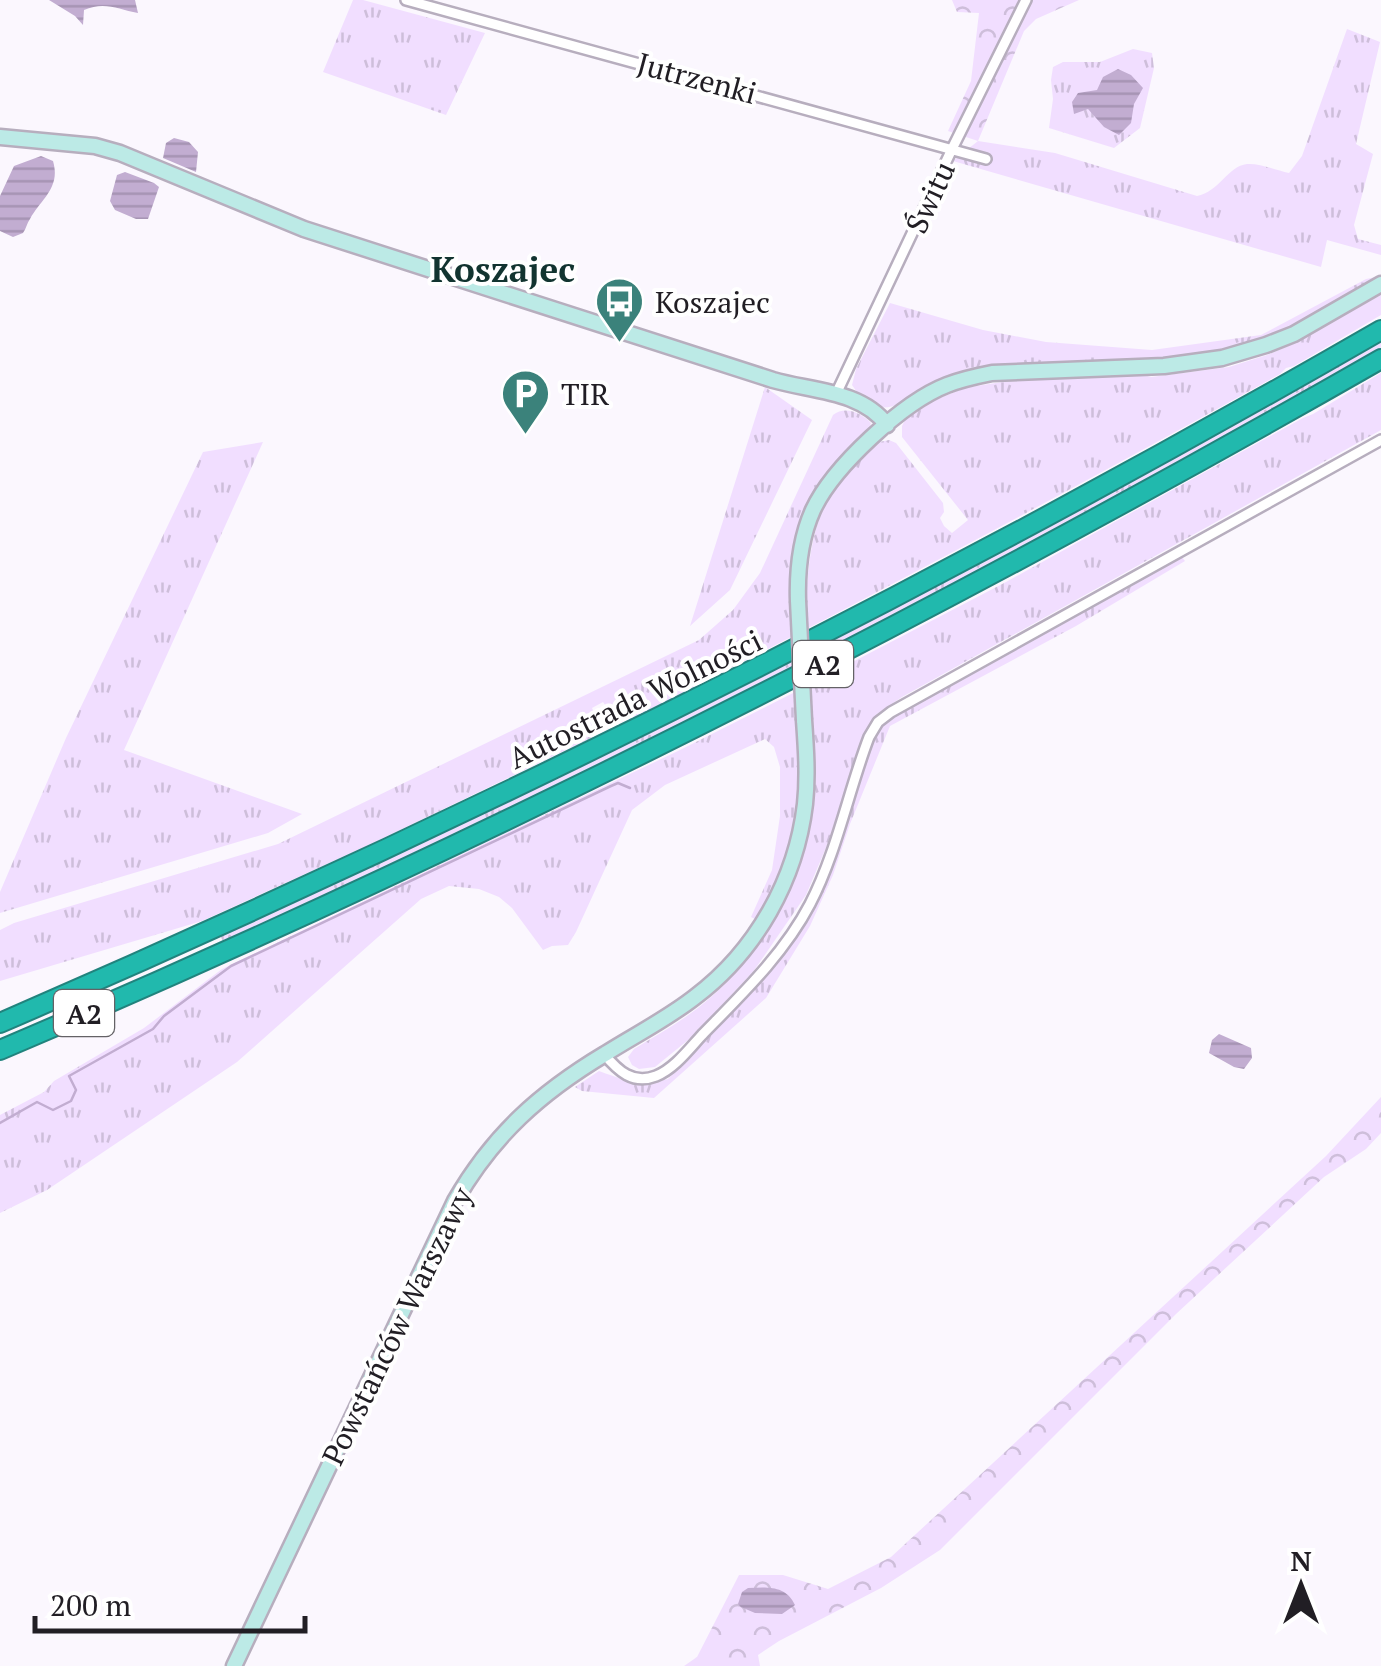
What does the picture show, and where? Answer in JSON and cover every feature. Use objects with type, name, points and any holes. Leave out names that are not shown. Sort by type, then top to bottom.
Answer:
[{"type":"highway","name":"Autostrada Wolności","points":[[0,1023],[382,852],[714,692],[1111,483],[1381,330]]},
{"type":"highway","name":"Autostrada Wolności","points":[[0,1050],[321,908],[712,720],[1060,539],[1381,359]]},
{"type":"street","name":"Jutrzenki","points":[[406,0],[986,158]]},
{"type":"street","name":"Świtu","points":[[836,394],[1026,0]]},
{"type":"street","points":[[0,137],[120,152],[304,229],[783,383],[836,394],[876,412],[887,424]]},
{"type":"street","name":"Powstańców Warszawy","points":[[234,1666],[438,1235],[490,1148],[556,1085],[704,990],[737,958],[772,908],[790,868],[801,827],[806,785],[798,601],[802,544],[820,497],[840,469],[887,424],[934,391],[979,376],[1185,364],[1247,352],[1306,328],[1381,284]]},
{"type":"street","points":[[604,1054],[626,1076],[658,1075],[680,1058],[766,968],[809,907],[860,759],[878,722],[1381,440]]},
{"type":"green space","points":[[353,0],[485,33],[446,115],[323,72]]},
{"type":"green space","points":[[952,0],[1079,0],[1036,19],[1024,31],[978,141],[948,131],[971,81],[979,13],[957,12]]},
{"type":"green space","points":[[1347,29],[1380,42],[1356,144],[1373,154],[1354,225],[1358,239],[1381,245],[1381,255],[1327,240],[1321,267],[953,161],[978,141],[1055,153],[1197,196],[1247,164],[1289,173],[1302,156]]},
{"type":"green space","points":[[1133,49],[1152,53],[1154,68],[1140,128],[1114,148],[1049,128],[1053,67],[1063,62],[1100,62]]},
{"type":"green space","points":[[1381,276],[1267,339],[1225,351],[962,372],[888,407],[864,399],[852,385],[856,369],[890,303],[983,330],[1046,342],[1152,350],[1261,335],[1366,279]]},
{"type":"green space","points":[[1381,295],[1381,315],[1280,374],[956,550],[630,720],[616,720],[603,702],[592,708],[597,727],[591,738],[369,845],[202,921],[0,981],[0,930],[14,923],[278,844],[699,640],[733,610],[760,573],[833,415],[838,412],[853,412],[871,423],[863,439],[825,478],[806,507],[792,555],[789,606],[806,596],[813,541],[827,501],[879,442],[896,443],[943,503],[940,518],[944,526],[952,533],[968,520],[902,437],[905,420],[933,401],[964,388],[1008,381],[1151,377],[1229,367],[1288,346]]},
{"type":"green space","points":[[1381,336],[1381,353],[1266,419],[669,736],[229,942],[219,934],[393,853]]},
{"type":"green space","points":[[1381,373],[1381,430],[877,714],[863,735],[828,843],[806,895],[753,972],[693,1036],[655,1067],[639,1069],[628,1057],[634,1049],[693,1012],[729,980],[761,941],[787,897],[809,825],[812,716],[798,724],[798,787],[791,838],[757,920],[751,917],[772,870],[780,816],[780,767],[774,747],[765,739],[665,785],[632,810],[568,945],[543,950],[512,908],[499,897],[479,889],[449,886],[421,899],[237,1062],[47,1190],[0,1213],[0,1115],[44,1092],[54,1081],[144,1028],[222,969],[795,692],[1006,582]]},
{"type":"green space","points":[[765,387],[812,420],[730,590],[690,626]]},
{"type":"green space","points":[[263,442],[124,750],[302,814],[268,833],[0,913],[0,892],[66,738],[203,452]]},
{"type":"green space","points":[[1181,556],[1185,561],[1076,626],[890,726],[810,926],[766,998],[654,1098],[575,1087],[599,1071],[633,1081],[668,1079],[772,967],[822,891],[876,733],[893,716]]},
{"type":"green space","points":[[1381,1097],[1381,1133],[1366,1149],[1324,1177],[1176,1314],[940,1550],[881,1588],[779,1641],[758,1655],[760,1666],[684,1666],[697,1657],[739,1575],[783,1575],[828,1589],[891,1557],[1326,1156]]},
{"type":"shaded area","points":[[49,0],[135,0],[138,13],[91,7],[84,10],[83,25]]},
{"type":"shaded area","points":[[1118,69],[1131,75],[1143,88],[1134,104],[1131,123],[1119,135],[1104,127],[1088,109],[1074,114],[1072,102],[1078,93],[1097,90],[1103,77]]},
{"type":"shaded area","points":[[174,138],[189,142],[198,152],[196,172],[163,158],[166,143]]},
{"type":"shaded area","points":[[41,156],[53,161],[52,186],[23,233],[13,237],[0,231],[0,196],[14,166]]},
{"type":"shaded area","points":[[125,172],[159,187],[148,219],[136,219],[115,210],[110,201],[117,175]]},
{"type":"shaded area","points":[[1219,1034],[1251,1048],[1252,1058],[1244,1069],[1209,1053],[1212,1040]]},
{"type":"shaded area","points":[[748,1588],[781,1591],[795,1605],[782,1614],[755,1613],[738,1604]]},
{"type":"waterway","points":[[0,1123],[37,1102],[53,1110],[71,1101],[76,1090],[69,1076],[153,1029],[164,1016],[231,966],[611,786],[618,783],[630,788]]},
{"type":"place","name":"Koszajec","points":[[620,344]]},
{"type":"place","name":"TIR","points":[[526,436]]},
{"type":"district","name":"Koszajec","points":[[503,269]]}]
